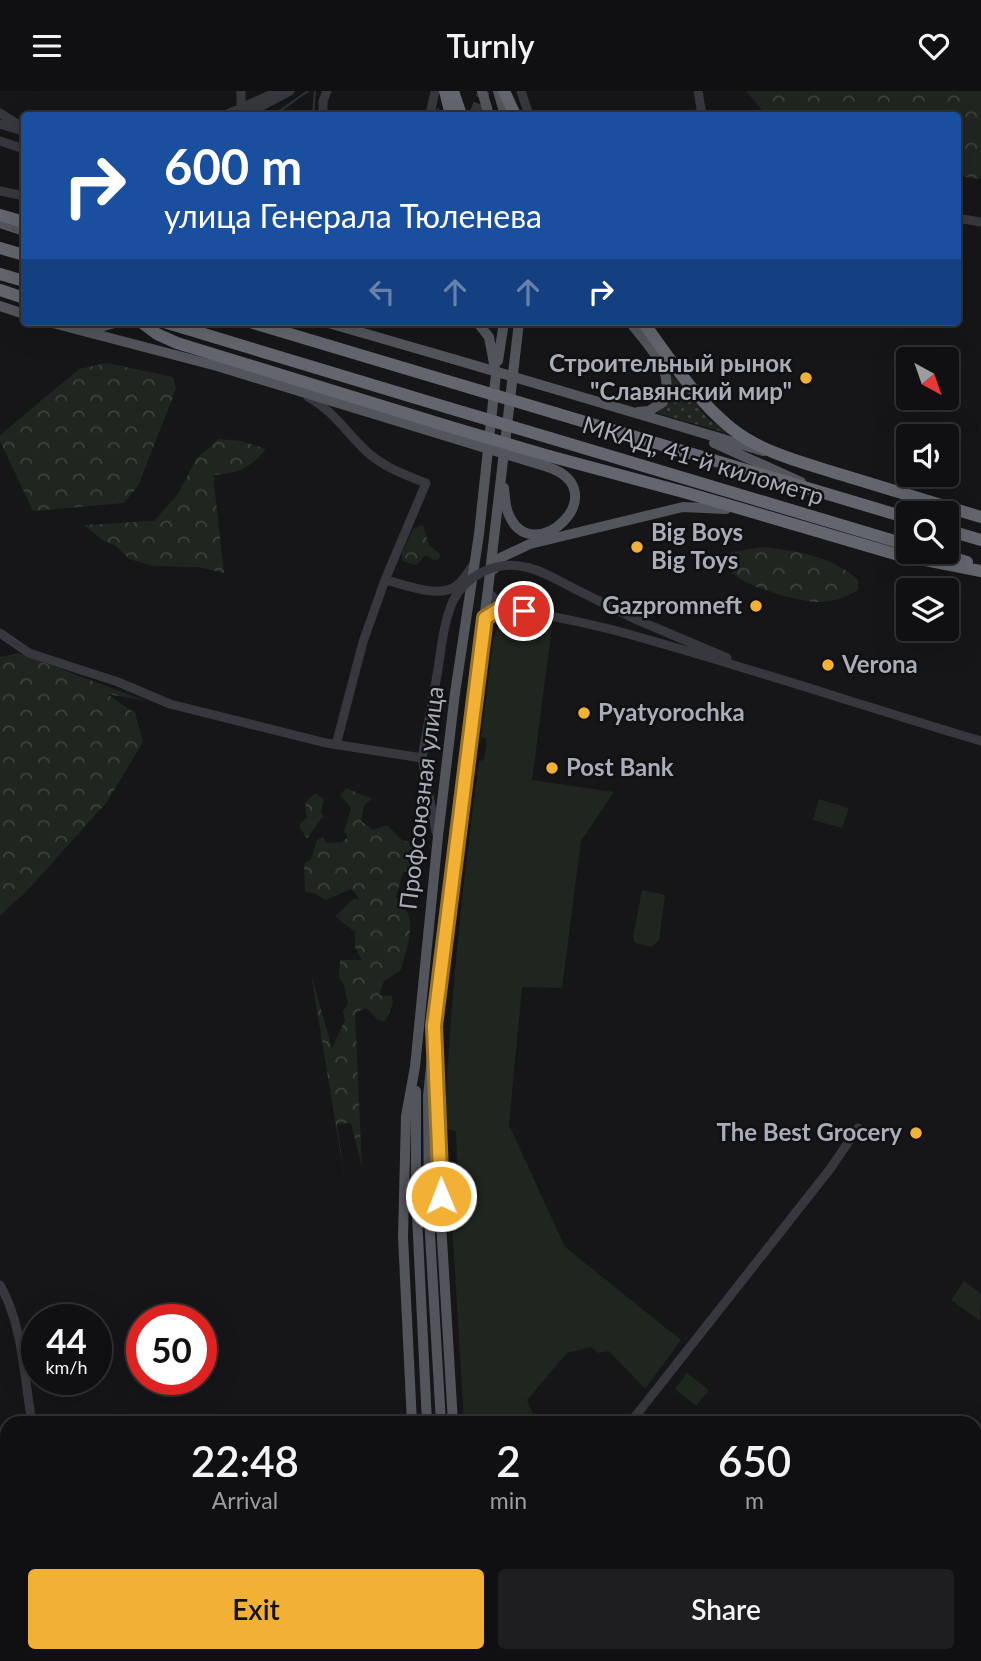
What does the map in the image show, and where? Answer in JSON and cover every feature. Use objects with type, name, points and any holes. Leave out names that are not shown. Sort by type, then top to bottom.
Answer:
[{"type":"highway","points":[[445,91],[451,112]]},
{"type":"highway","points":[[453,91],[460,112]]},
{"type":"highway","points":[[504,91],[514,112]]},
{"type":"highway","points":[[0,215],[21,221]]},
{"type":"highway","points":[[0,248],[21,254]]},
{"type":"highway","points":[[0,274],[21,280]]},
{"type":"highway","points":[[0,291],[21,297]]},
{"type":"highway","points":[[147,326],[177,343],[548,462],[610,473],[895,554],[981,568]]},
{"type":"highway","name":"МКАД, 41-й километр","points":[[177,326],[896,541]]},
{"type":"highway","name":"МКАД, 41-й километр","points":[[263,326],[896,514]]},
{"type":"highway","points":[[646,326],[685,380],[723,421],[748,439],[780,455],[981,517]]},
{"type":"highway","points":[[959,534],[981,540]]},
{"type":"highway","points":[[959,561],[981,568]]},
{"type":"main road","points":[[482,91],[488,112]]},
{"type":"main road","points":[[498,91],[504,112]]},
{"type":"main road","points":[[0,223],[21,229]]},
{"type":"main road","points":[[0,306],[21,313]]},
{"type":"main road","points":[[66,326],[444,430],[498,451],[548,462],[567,479],[573,489],[574,500],[566,521],[558,528],[542,533],[521,529],[510,518],[506,507],[502,471],[519,326]]},
{"type":"main road","points":[[174,326],[180,327]]},
{"type":"main road","points":[[339,326],[780,455]]},
{"type":"main road","points":[[480,326],[489,337],[496,374]]},
{"type":"main road","points":[[496,374],[503,326]]},
{"type":"main road","points":[[632,412],[657,408],[667,393],[668,383],[661,364],[633,326]]},
{"type":"main road","name":"Профсоюзная улица","points":[[412,1416],[403,1237],[406,1116],[415,1067],[438,836],[479,534],[496,374]]},
{"type":"main road","points":[[671,425],[836,497]]},
{"type":"main road","name":"Профсоюзная улица","points":[[441,1416],[429,1217],[428,1096],[434,1026],[502,471]]},
{"type":"main road","points":[[489,587],[500,558],[530,544],[683,507],[750,512]]},
{"type":"main road","name":"Профсоюзная улица","points":[[434,1026],[441,1222],[453,1416]]},
{"type":"main road","name":"Профсоюзная улица","points":[[415,1067],[416,1194],[427,1416]]},
{"type":"street","points":[[241,91],[250,99],[258,101]]},
{"type":"street","points":[[241,91],[242,112]]},
{"type":"street","points":[[243,112],[279,91]]},
{"type":"street","points":[[244,112],[290,91]]},
{"type":"street","points":[[323,112],[327,91]]},
{"type":"street","points":[[431,112],[435,91]]},
{"type":"street","points":[[521,91],[528,112]]},
{"type":"street","points":[[698,91],[702,112]]},
{"type":"street","points":[[0,113],[21,127]]},
{"type":"street","points":[[0,124],[21,128]]},
{"type":"street","points":[[0,141],[21,148]]},
{"type":"street","points":[[0,191],[21,195]]},
{"type":"street","points":[[961,219],[981,222]]},
{"type":"street","points":[[292,388],[330,412],[374,458],[426,483],[385,580],[363,642],[336,745]]},
{"type":"street","points":[[385,580],[446,591],[461,581],[473,565]]},
{"type":"street","points":[[438,836],[422,758],[453,600],[461,589],[479,574],[497,567],[525,567],[744,666]]},
{"type":"street","points":[[489,587],[503,607],[627,633],[688,653],[744,666],[981,741]]},
{"type":"street","points":[[485,618],[503,607]]},
{"type":"street","points":[[0,633],[29,653],[118,682],[170,704],[336,745],[422,758]]},
{"type":"street","points":[[636,1416],[830,1169],[858,1128]]},
{"type":"street","points":[[0,1285],[15,1323],[31,1416]]},
{"type":"green space","points":[[746,91],[981,91],[981,179],[961,176],[961,112],[764,112]]},
{"type":"green space","points":[[107,363],[173,377],[176,389],[138,486],[124,503],[33,511],[0,441],[0,435],[79,369]]},
{"type":"green space","points":[[667,368],[708,419],[733,435],[657,413],[666,403],[670,392],[671,380]]},
{"type":"green space","points":[[219,439],[241,441],[266,449],[243,469],[213,475],[224,573],[198,567],[153,566],[129,559],[116,546],[104,541],[84,525],[154,521],[178,494],[197,458]]},
{"type":"green space","points":[[423,525],[429,545],[440,554],[439,559],[434,560],[426,555],[416,565],[402,561],[402,552],[413,529]]},
{"type":"green space","points":[[763,547],[826,560],[858,580],[858,590],[827,602],[797,599],[773,593],[740,579],[724,560],[731,552]]},
{"type":"green space","points":[[510,614],[547,622],[552,627],[532,780],[614,792],[581,841],[562,988],[522,987],[509,1125],[565,1247],[681,1340],[645,1389],[609,1351],[598,1353],[591,1347],[567,1353],[527,1400],[534,1416],[464,1416],[450,1189],[458,1188],[456,1131],[447,1129],[445,1113],[458,937],[479,761],[484,760],[487,739],[481,737],[493,641],[500,619]]},
{"type":"green space","points":[[18,653],[146,701],[107,694],[135,713],[143,742],[107,802],[24,894],[0,915],[0,657]]},
{"type":"green space","points":[[346,788],[372,799],[364,805],[361,821],[373,830],[387,825],[402,840],[414,843],[411,872],[403,872],[396,897],[408,914],[409,940],[401,970],[384,981],[379,995],[392,996],[393,1003],[385,1022],[378,1020],[366,1008],[355,1013],[362,1167],[351,1123],[337,1124],[345,1181],[311,974],[332,1048],[345,1020],[343,1012],[348,1003],[344,985],[339,978],[340,960],[362,960],[355,947],[355,932],[335,916],[353,899],[360,899],[351,889],[326,900],[314,893],[305,892],[304,864],[311,859],[317,840],[323,837],[327,843],[342,842],[348,837],[344,832],[351,808],[340,795]]},
{"type":"green space","points":[[315,793],[324,800],[321,811],[323,816],[307,839],[299,826],[307,817],[305,803]]},
{"type":"green space","points":[[819,799],[849,808],[842,828],[813,820]]},
{"type":"green space","points":[[642,890],[665,895],[659,940],[652,947],[635,943],[633,937]]},
{"type":"green space","points":[[964,1281],[981,1294],[980,1321],[951,1300]]},
{"type":"green space","points":[[687,1373],[709,1390],[696,1406],[675,1389]]},
{"type":"waterway","points":[[278,112],[308,91]]},
{"type":"waterway","points":[[313,112],[315,91]]},
{"type":"tunnel","points":[[476,112],[484,91]]},
{"type":"place","name":"Строительный рынок \"Славянский мир\"","points":[[806,378]]},
{"type":"place","name":"Big Boys Big Toys","points":[[637,547]]},
{"type":"place","name":"Gazpromneft","points":[[756,606]]},
{"type":"place","name":"Verona","points":[[828,665]]},
{"type":"place","name":"Pyatyorochka","points":[[584,713]]},
{"type":"place","name":"Post Bank","points":[[552,768]]},
{"type":"place","name":"The Best Grocery","points":[[916,1133]]},
{"type":"route","points":[[441,1196],[434,1026],[485,618],[503,607],[524,611]]}]
